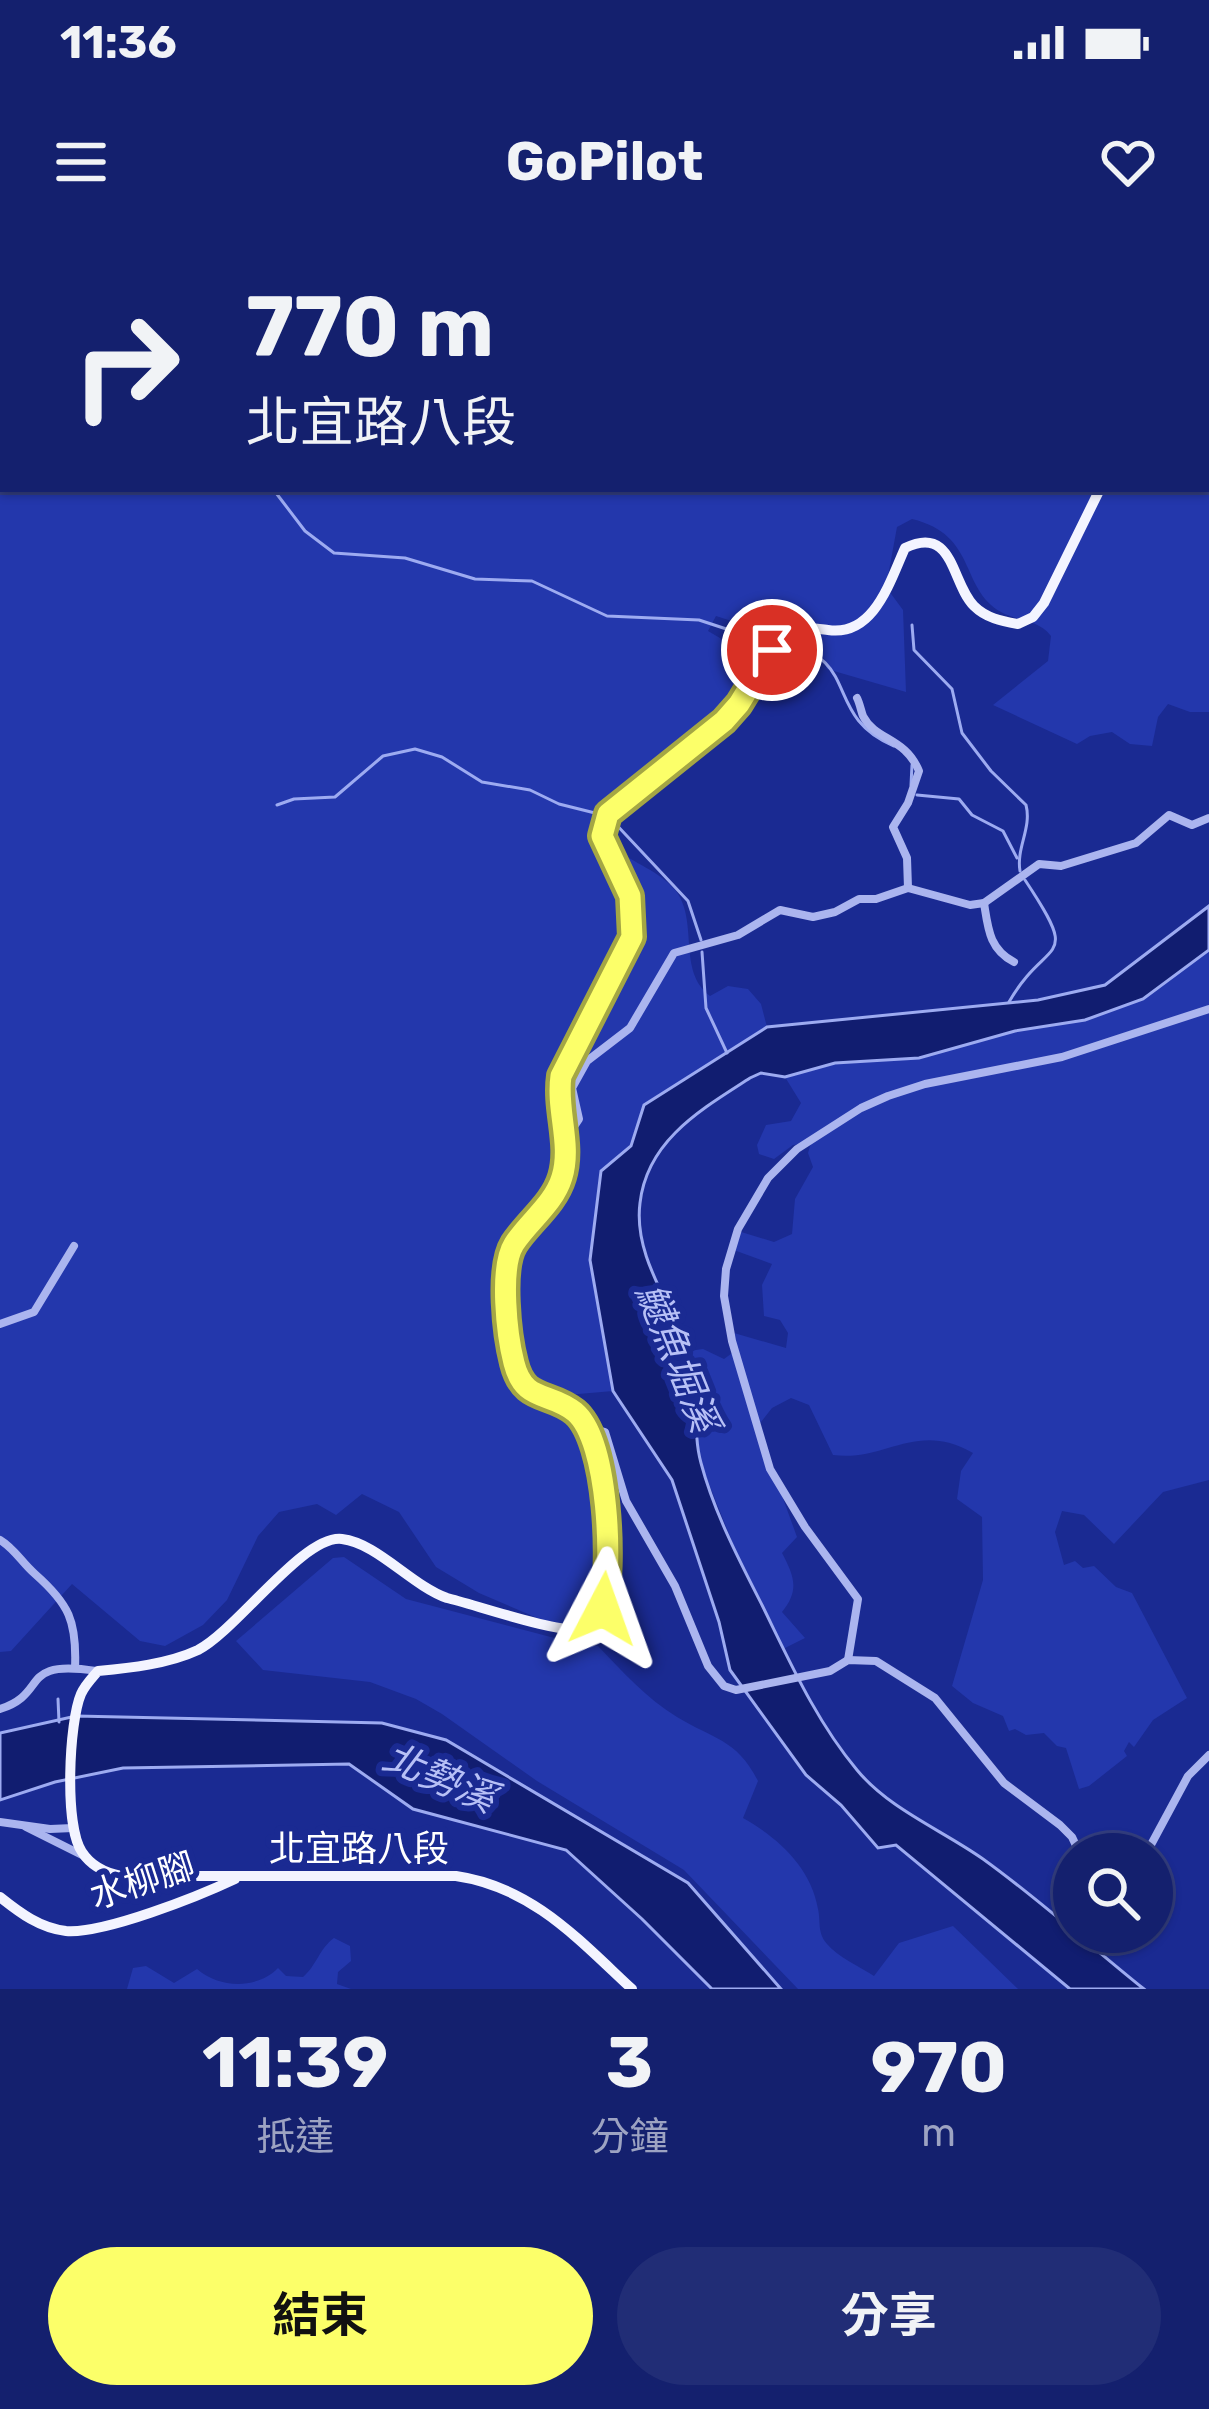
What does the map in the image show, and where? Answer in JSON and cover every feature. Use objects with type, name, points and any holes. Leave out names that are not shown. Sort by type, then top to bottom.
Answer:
[{"type":"main road","points":[[84,1856],[73,1828],[76,1709],[82,1690],[98,1671],[199,1650],[226,1633],[322,1541],[336,1538],[367,1549],[429,1592],[561,1628],[584,1629],[603,1609],[608,1564],[601,1480],[587,1427],[570,1409],[524,1387],[513,1360],[508,1320],[508,1256],[557,1191],[564,1171],[561,1076],[632,937],[630,896],[602,836],[615,805],[724,721],[782,638],[801,628],[836,632],[863,622],[882,599],[905,548],[914,543],[931,543],[945,552],[966,595],[985,615],[1018,624],[1033,617],[1045,603],[1099,492]]},
{"type":"main road","name":"北宜路八段","points":[[84,1856],[121,1876],[456,1876],[480,1880],[507,1888],[547,1911],[632,1989]]},
{"type":"main road","name":"水柳腳","points":[[0,1898],[49,1928],[85,1931],[205,1894],[238,1877]]},
{"type":"street","points":[[857,698],[873,729],[912,753],[919,771],[908,803],[892,827],[907,857],[908,888]]},
{"type":"street","points":[[565,1140],[579,1119],[572,1088],[587,1061],[630,1028],[674,953],[738,935],[781,910],[813,916],[835,912],[859,898],[877,899],[908,888],[970,904],[984,903],[1039,864],[1061,866],[1136,843],[1169,815],[1185,824],[1209,818]]},
{"type":"street","points":[[984,903],[990,940],[1013,962]]},
{"type":"street","points":[[848,1660],[858,1599],[770,1469],[732,1341],[724,1296],[726,1268],[738,1229],[780,1162],[861,1108],[925,1084],[1062,1058],[1209,1009]]},
{"type":"street","points":[[0,1324],[34,1312],[74,1246]]},
{"type":"street","points":[[587,1427],[605,1432],[626,1502],[675,1586],[708,1666],[724,1686],[736,1690],[830,1671],[848,1660],[876,1661],[935,1698],[1004,1784],[1066,1833]]},
{"type":"street","points":[[0,1540],[55,1588],[76,1635],[75,1668]]},
{"type":"street","points":[[0,1709],[17,1703],[46,1671],[98,1671]]},
{"type":"street","points":[[1157,1833],[1188,1776],[1209,1755]]},
{"type":"street","points":[[0,1822],[73,1828]]},
{"type":"street","points":[[19,1824],[84,1856]]},
{"type":"shaded area","points":[[0,492],[1209,492],[1209,712],[1190,712],[1168,704],[1158,717],[1152,746],[1130,744],[1112,732],[1077,744],[993,705],[1048,661],[1051,636],[988,602],[948,537],[912,519],[897,527],[886,587],[903,610],[906,692],[827,669],[816,639],[801,627],[747,626],[716,616],[708,631],[742,651],[750,671],[762,680],[746,699],[711,725],[697,750],[642,783],[600,801],[596,815],[611,845],[662,878],[683,903],[700,986],[710,996],[728,986],[748,989],[761,1004],[767,1027],[644,1104],[590,1260],[613,1391],[567,1395],[586,1427],[604,1599],[598,1618],[580,1628],[542,1620],[479,1593],[436,1567],[399,1512],[362,1494],[336,1515],[317,1504],[279,1512],[258,1536],[227,1600],[203,1625],[165,1646],[140,1641],[72,1584],[11,1651],[0,1652]]},
{"type":"shaded area","points":[[1209,950],[1209,1480],[1163,1492],[1114,1544],[1084,1515],[1062,1511],[1055,1532],[1064,1565],[1075,1561],[1083,1568],[1094,1566],[1116,1587],[1132,1593],[1187,1698],[1153,1720],[1134,1747],[1129,1742],[1124,1751],[1127,1756],[1079,1789],[1066,1748],[1044,1733],[1009,1731],[1003,1716],[973,1703],[952,1686],[983,1580],[982,1517],[957,1499],[961,1471],[973,1453],[935,1440],[852,1456],[833,1455],[809,1405],[791,1398],[772,1408],[757,1427],[797,1537],[782,1553],[793,1583],[782,1612],[805,1638],[783,1649],[739,1559],[701,1464],[696,1432],[699,1384],[689,1351],[703,1349],[724,1359],[735,1351],[734,1333],[786,1348],[788,1333],[780,1320],[764,1316],[762,1285],[772,1264],[731,1249],[738,1231],[774,1242],[792,1234],[795,1199],[813,1167],[808,1153],[811,1143],[793,1145],[774,1159],[759,1154],[757,1145],[766,1125],[791,1121],[801,1103],[785,1077],[835,1063],[919,1058],[1015,1031],[1085,1020],[1143,999]]},
{"type":"shaded area","points":[[344,1557],[406,1599],[598,1646],[655,1701],[733,1748],[758,1781],[743,1818],[780,1844],[800,1867],[814,1894],[822,1935],[843,1957],[874,1976],[899,1943],[953,1926],[1018,1989],[798,1989],[684,1870],[537,1781],[442,1714],[370,1682],[263,1670],[236,1641],[333,1558]]},
{"type":"shaded area","points":[[334,1938],[350,1946],[351,1961],[338,1972],[337,1984],[351,1989],[127,1989],[133,1968],[146,1966],[174,1983],[197,1969],[217,1980],[239,1984],[260,1980],[278,1968],[286,1976],[303,1977]]},
{"type":"water","name":"𩻸魚堀溪","points":[[1209,906],[1209,950],[1143,999],[1085,1020],[1015,1031],[919,1058],[835,1063],[785,1077],[761,1073],[750,1078],[696,1115],[665,1144],[645,1181],[639,1223],[648,1262],[694,1369],[698,1450],[706,1481],[736,1553],[829,1732],[870,1784],[967,1848],[1053,1915],[1053,1953],[1100,1953],[1144,1989],[1070,1989],[896,1845],[878,1848],[841,1805],[806,1775],[730,1670],[672,1480],[613,1391],[590,1260],[601,1171],[631,1146],[644,1105],[767,1027],[1038,1000],[1105,985]]},
{"type":"water","name":"北勢溪","points":[[76,1716],[382,1723],[446,1740],[688,1883],[781,1989],[712,1989],[566,1850],[413,1809],[349,1764],[123,1768],[0,1800],[0,1733]]},
{"type":"waterway","points":[[275,492],[305,531],[334,553],[405,558],[475,579],[532,581],[607,616],[699,620],[769,643]]},
{"type":"waterway","points":[[912,625],[914,650],[952,689],[962,733],[1026,805],[1020,871]]},
{"type":"waterway","points":[[784,645],[824,662],[857,719],[894,746]]},
{"type":"waterway","points":[[277,805],[294,799],[335,797],[383,756],[415,749],[442,757],[482,782],[530,790],[559,804],[603,815]]},
{"type":"waterway","points":[[911,785],[912,765]]},
{"type":"waterway","points":[[917,795],[959,799],[972,815],[1003,831],[1017,858]]},
{"type":"waterway","points":[[611,819],[688,901],[701,940]]},
{"type":"waterway","points":[[1009,1002],[1053,948],[1055,939],[1043,907],[1025,880]]},
{"type":"waterway","points":[[702,952],[706,1008],[727,1053]]},
{"type":"waterway","points":[[58,1699],[59,1722]]},
{"type":"route","points":[[603,1609],[608,1564],[596,1455],[587,1427],[576,1414],[534,1394],[518,1376],[508,1320],[508,1256],[557,1191],[566,1154],[558,1095],[561,1076],[632,937],[630,896],[602,836],[608,814],[724,721],[772,650]]}]
